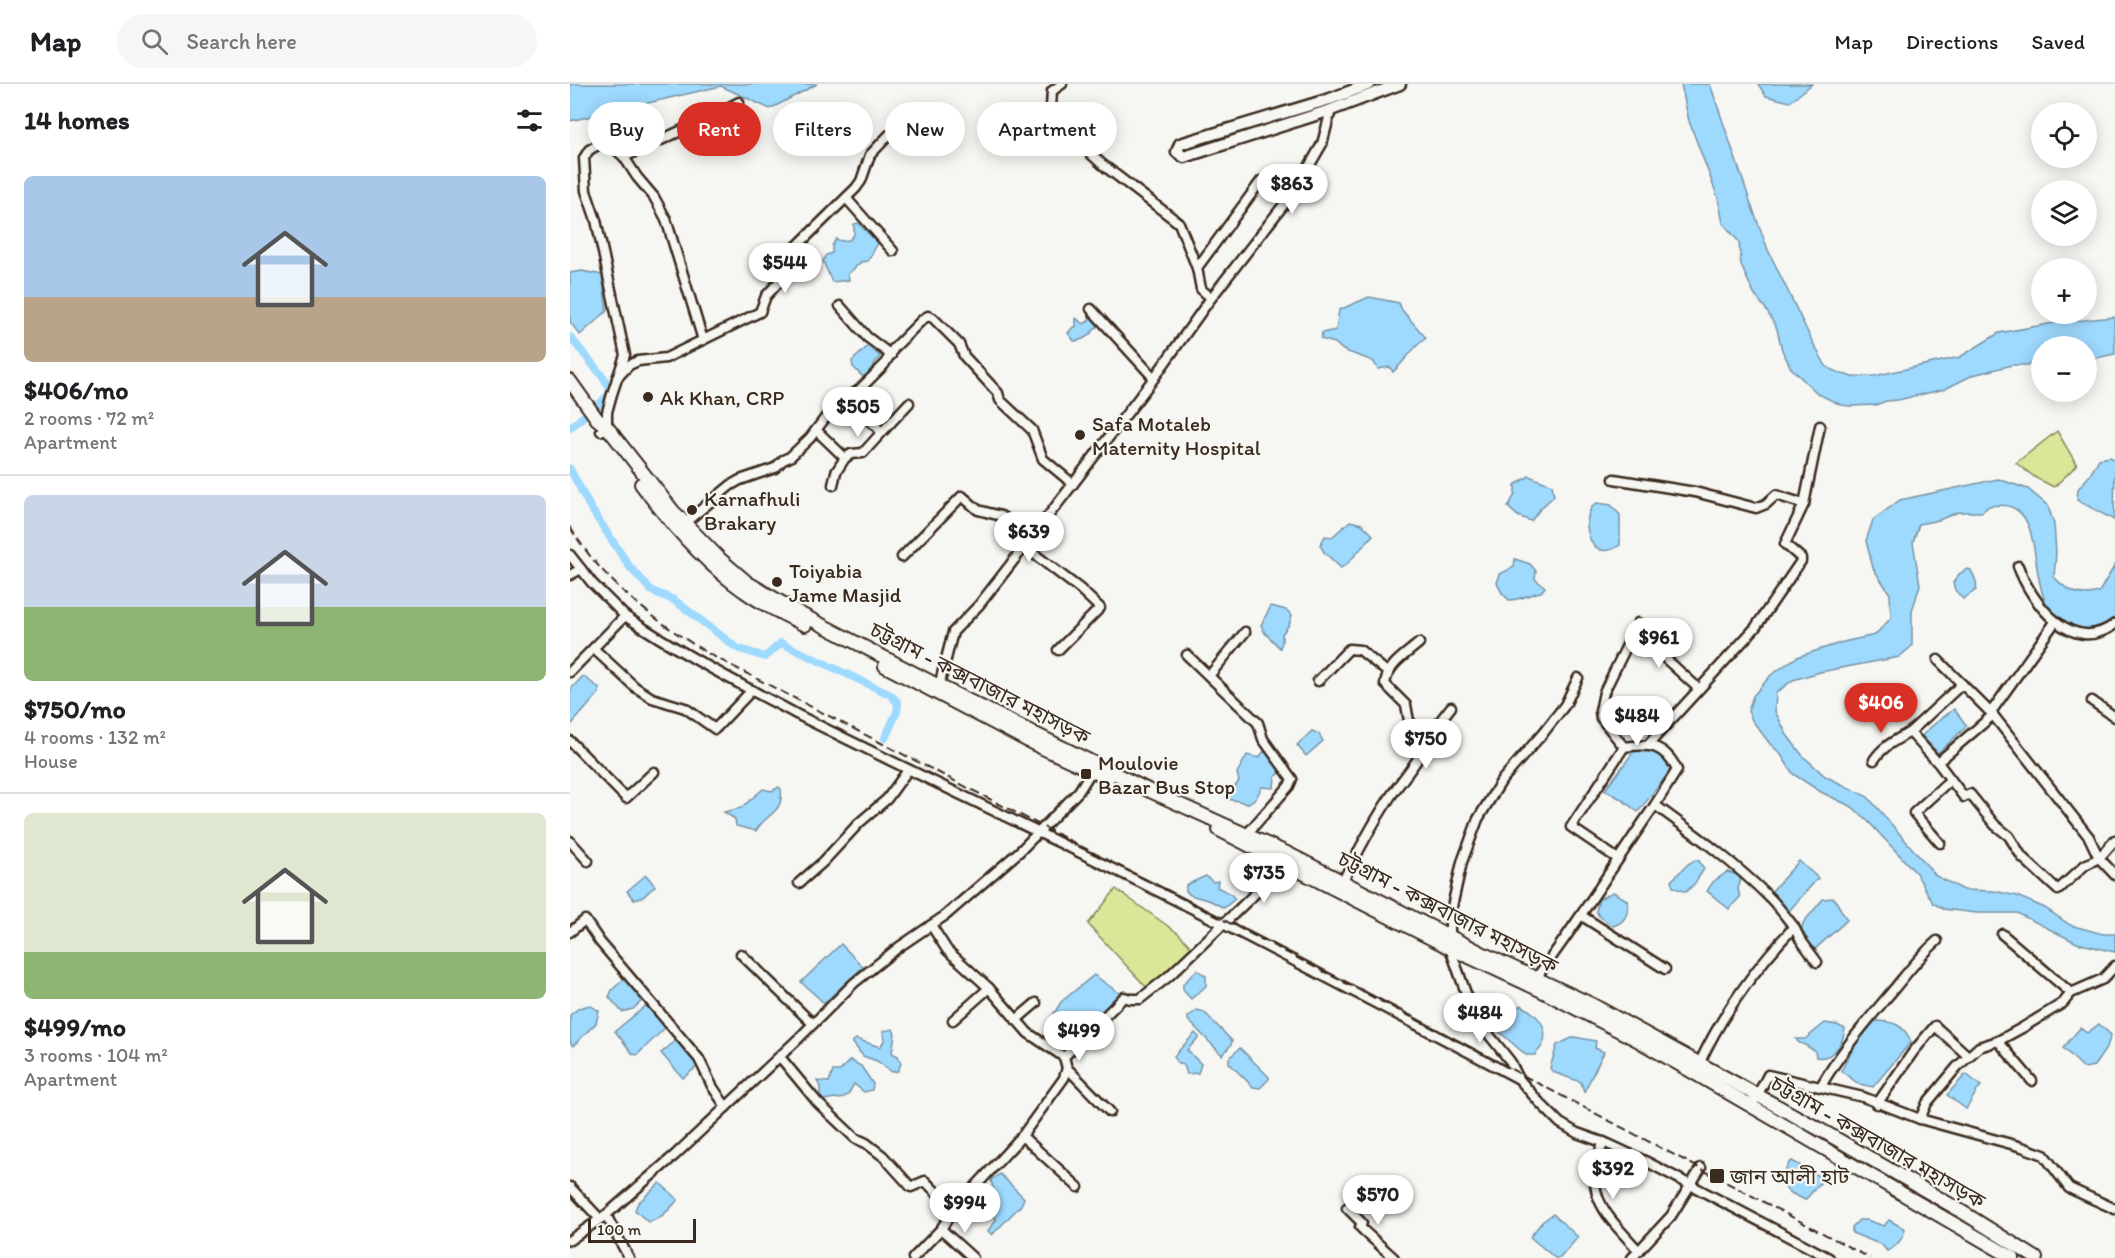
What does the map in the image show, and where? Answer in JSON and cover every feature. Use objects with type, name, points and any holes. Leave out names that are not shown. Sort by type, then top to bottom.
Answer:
[{"type":"highway","name":"চট্টগ্রাম - কক্সবাজার মহাসড়ক","points":[[570,381],[602,426],[673,511],[681,525],[748,583],[938,690],[1286,864],[1340,886]]},
{"type":"highway","name":"চট্টগ্রাম - কক্সবাজার মহাসড়ক","points":[[1094,767],[1247,834],[1340,886],[1755,1100],[1947,1203],[2036,1258]]},
{"type":"highway","name":"চট্টগ্রাম - কক্সবাজার মহাসড়ক","points":[[1450,942],[1593,1005],[1700,1062],[1880,1182],[2013,1258]]},
{"type":"main road","points":[[1370,84],[1330,99],[1180,144],[1177,152],[1184,157],[1331,110],[1400,84]]},
{"type":"street","points":[[1062,84],[1052,91],[1051,106],[1068,131],[1103,165],[1179,223],[1197,268],[1201,289],[1211,298]]},
{"type":"street","points":[[938,690],[953,632],[979,605],[1025,547],[1154,378],[1211,298],[1296,189],[1322,144],[1331,110]]},
{"type":"street","points":[[624,157],[677,133]]},
{"type":"street","points":[[617,378],[629,365],[638,361],[666,358],[760,312],[766,296],[778,283],[789,254],[861,181],[870,155],[885,139]]},
{"type":"street","points":[[602,426],[625,355],[604,251],[586,191],[584,158],[589,150],[603,142],[612,146],[624,157],[654,197],[666,219],[703,340]]},
{"type":"street","points":[[1197,268],[1262,181]]},
{"type":"street","points":[[846,198],[893,252]]},
{"type":"street","points":[[840,306],[867,337],[891,355]]},
{"type":"street","points":[[1091,309],[1154,378]]},
{"type":"street","points":[[681,525],[731,485],[775,468],[790,457],[832,409],[859,390],[891,355],[894,348],[928,316],[933,318],[959,344],[964,356],[998,393],[1000,400],[1026,422],[1032,430],[1043,459],[1073,484]]},
{"type":"street","points":[[847,399],[882,432]]},
{"type":"street","points":[[833,485],[836,472],[845,458],[851,454],[863,453],[909,403]]},
{"type":"street","points":[[1648,745],[1755,628],[1802,561],[1785,544],[1804,504],[1820,426]]},
{"type":"street","points":[[816,430],[845,458]]},
{"type":"street","points":[[1614,479],[1695,492],[1756,508],[1766,504],[1776,495],[1804,504]]},
{"type":"street","points":[[902,557],[962,496],[978,510],[1001,516],[1033,536]]},
{"type":"street","points":[[1025,547],[1080,589],[1100,608],[1058,650]]},
{"type":"street","points":[[570,555],[625,616],[670,646],[908,770],[1222,924],[1519,1079]]},
{"type":"street","points":[[2018,566],[2023,580],[2055,622],[2076,633],[2090,634],[2105,631],[2115,624]]},
{"type":"street","points":[[570,575],[581,568]]},
{"type":"street","points":[[570,672],[625,616]]},
{"type":"street","points":[[1938,762],[1992,713],[2055,622]]},
{"type":"street","points":[[1624,747],[1601,718],[1600,711],[1604,692],[1636,626],[1699,689]]},
{"type":"street","points":[[1209,676],[1245,632]]},
{"type":"street","points":[[1419,643],[1404,654],[1387,672],[1385,684],[1406,705],[1409,721],[1427,738]]},
{"type":"street","points":[[594,649],[635,687],[652,699],[685,708],[716,729],[752,690]]},
{"type":"street","points":[[1318,681],[1349,649],[1360,650],[1387,672]]},
{"type":"street","points":[[1187,655],[1258,723],[1263,739],[1292,779],[1289,786],[1247,834]]},
{"type":"street","points":[[1938,660],[1992,713],[2089,837],[2099,858],[2115,875]]},
{"type":"street","points":[[1578,678],[1565,705],[1502,780],[1478,819],[1462,862],[1450,916],[1450,942],[1468,999],[1490,1036],[1510,1061],[1519,1079],[1560,1123],[1577,1133],[1649,1162],[1829,1258]]},
{"type":"street","points":[[1874,760],[1879,752],[1891,742],[1910,732],[1962,684]]},
{"type":"street","points":[[2092,701],[2115,717]]},
{"type":"street","points":[[1340,886],[1388,799],[1417,761],[1427,738],[1451,707]]},
{"type":"street","points":[[1910,732],[1938,762],[1964,798],[1970,794],[1995,825],[2009,836],[2022,857],[2057,889],[2060,889],[2085,865],[2099,858],[2115,840]]},
{"type":"street","points":[[570,741],[626,798],[654,772]]},
{"type":"street","points":[[1536,978],[1582,916],[1677,771],[1671,758],[1648,745],[1624,747]]},
{"type":"street","points":[[1618,859],[1571,827],[1624,747]]},
{"type":"street","points":[[570,1240],[603,1217],[726,1107],[854,983],[898,947],[931,926],[1039,833],[1079,791],[1094,767]]},
{"type":"street","points":[[799,883],[823,862],[859,823],[887,799],[908,770]]},
{"type":"street","points":[[1940,843],[1914,813],[1950,780]]},
{"type":"street","points":[[1655,804],[1700,838],[1771,900],[1794,927],[1817,962]]},
{"type":"street","points":[[570,841],[588,861]]},
{"type":"street","points":[[1064,1056],[1124,997],[1140,999],[1168,977],[1286,864]]},
{"type":"street","points":[[1582,916],[1665,969]]},
{"type":"street","points":[[570,932],[585,920],[600,942],[699,1059],[712,1086],[726,1107]]},
{"type":"street","points":[[931,926],[947,950],[989,988],[1033,1038],[1064,1056],[1067,1068],[1110,1112]]},
{"type":"street","points":[[1700,1062],[1716,1029],[1730,1008],[1794,927]]},
{"type":"street","points":[[2002,934],[2071,993]]},
{"type":"street","points":[[1821,1086],[1871,1016],[1915,962],[1937,941]]},
{"type":"street","points":[[741,954],[813,1024]]},
{"type":"street","points":[[1920,1119],[1928,1103],[1968,1056],[1979,1047],[1998,1041],[2045,1014],[2063,1003],[2071,993],[2103,979],[2115,966]]},
{"type":"street","points":[[953,1020],[989,988]]},
{"type":"street","points":[[1016,1020],[1036,1004]]},
{"type":"street","points":[[1876,1104],[1913,1052],[1935,1026],[1968,1056]]},
{"type":"street","points":[[1998,1041],[2032,1081]]},
{"type":"street","points":[[780,1057],[818,1103],[855,1138],[874,1149],[911,1187],[925,1180],[952,1212]]},
{"type":"street","points":[[913,1258],[1022,1136],[1064,1078],[1067,1068]]},
{"type":"street","points":[[1755,1100],[1768,1075],[1863,1097],[1876,1104],[1920,1119],[2044,1155],[2069,1188],[2115,1209]]},
{"type":"street","points":[[1022,1136],[1078,1187]]},
{"type":"street","points":[[1604,1142],[1594,1166],[1596,1193],[1602,1207],[1639,1251]]},
{"type":"street","points":[[1632,1258],[1671,1215],[1701,1168]]},
{"type":"street","points":[[570,1187],[603,1217],[629,1258]]},
{"type":"street","points":[[1365,1191],[1347,1208],[1362,1223],[1360,1227],[1394,1258]]},
{"type":"street","points":[[941,1229],[973,1258]]},
{"type":"green space","points":[[2057,431],[2077,465],[2054,487],[2036,478],[2016,463]]},
{"type":"green space","points":[[1116,889],[1179,934],[1191,947],[1177,964],[1146,987],[1088,924]]},
{"type":"water","points":[[570,84],[817,84],[783,102],[773,102],[773,107],[770,109],[761,105],[761,102],[755,102],[721,86],[652,102],[588,102],[588,117],[570,121]]},
{"type":"water","points":[[1681,84],[1710,84],[1768,250],[1812,341],[1826,366],[1832,370],[1852,377],[1874,376],[1960,357],[1999,333],[2048,324],[2097,324],[2097,319],[2114,317],[2115,354],[2097,358],[2097,336],[2031,336],[2031,364],[2012,365],[1973,375],[1945,389],[1876,405],[1841,405],[1818,394],[1791,368],[1782,350],[1777,329],[1754,294],[1741,265],[1739,242],[1723,223],[1718,198],[1689,121]]},
{"type":"water","points":[[1758,84],[1812,84],[1790,102],[1766,96]]},
{"type":"water","points":[[858,223],[878,243],[868,261],[861,262],[848,274],[849,280],[832,282],[823,261],[826,255],[832,253],[832,246],[836,239],[849,240],[854,235],[854,224]]},
{"type":"water","points":[[582,271],[602,275],[607,311],[580,335],[570,322],[570,273]]},
{"type":"water","points":[[1369,297],[1399,303],[1402,310],[1426,338],[1393,372],[1390,367],[1378,369],[1373,361],[1321,339],[1322,333],[1336,330],[1339,310]]},
{"type":"water","points":[[1090,311],[1100,323],[1085,338],[1074,341],[1068,333],[1076,327],[1076,318],[1083,324],[1089,321]]},
{"type":"water","points":[[868,346],[880,356],[866,376],[862,376],[853,367],[852,361]]},
{"type":"water","points":[[2110,457],[2115,460],[2114,520],[2077,500],[2078,489],[2090,475],[2099,459]]},
{"type":"water","points":[[1529,476],[1552,485],[1554,496],[1531,521],[1518,516],[1508,507],[1515,494],[1515,485]]},
{"type":"water","points":[[1998,479],[2028,489],[2048,506],[2054,524],[2056,553],[2054,577],[2064,586],[2079,594],[2099,592],[2115,565],[2115,617],[2101,625],[2087,629],[2076,628],[2058,619],[2047,605],[2040,586],[2034,546],[2029,528],[2021,514],[2003,505],[1989,506],[1982,512],[1958,512],[1939,520],[1919,524],[1913,542],[1920,585],[1912,611],[1912,646],[1899,657],[1820,672],[1793,680],[1776,693],[1775,711],[1787,735],[1803,756],[1825,776],[1868,797],[1936,876],[1964,890],[1994,891],[2017,896],[2045,908],[2070,925],[2103,934],[2115,934],[2115,952],[2077,943],[2017,913],[1977,913],[1943,909],[1933,903],[1916,873],[1865,818],[1852,807],[1821,792],[1793,774],[1780,753],[1770,744],[1752,720],[1748,711],[1753,696],[1771,675],[1797,657],[1843,642],[1875,635],[1891,618],[1890,594],[1873,568],[1866,541],[1873,520],[1900,500]]},
{"type":"water","points":[[1597,503],[1611,505],[1620,515],[1620,545],[1609,550],[1600,550],[1589,536],[1588,517],[1591,509]]},
{"type":"water","points":[[1350,521],[1362,524],[1373,535],[1341,568],[1320,545],[1325,536],[1332,537]]},
{"type":"water","points":[[1515,559],[1530,564],[1536,571],[1535,579],[1545,587],[1541,592],[1509,600],[1502,593],[1497,583],[1500,574],[1514,567]]},
{"type":"water","points":[[1967,569],[1971,570],[1976,590],[1963,599],[1955,590],[1953,583],[1959,574]]},
{"type":"water","points":[[1271,606],[1286,610],[1292,615],[1289,625],[1282,634],[1280,648],[1265,633],[1261,625]]},
{"type":"water","points":[[583,676],[599,688],[599,693],[572,724],[570,723],[570,690]]},
{"type":"water","points":[[1954,709],[1967,726],[1938,753],[1922,736]]},
{"type":"water","points":[[1312,731],[1319,734],[1323,741],[1306,756],[1297,745]]},
{"type":"water","points":[[1644,746],[1658,753],[1671,770],[1638,812],[1605,790],[1634,751]]},
{"type":"water","points":[[1264,751],[1272,755],[1283,771],[1275,777],[1274,788],[1262,787],[1256,798],[1247,804],[1226,799],[1227,792],[1239,781],[1237,773],[1247,755],[1259,758]]},
{"type":"water","points":[[779,787],[781,789],[780,804],[756,831],[736,826],[735,819],[724,812],[741,808],[763,789],[772,791]]},
{"type":"water","points":[[1695,860],[1699,861],[1704,869],[1695,883],[1686,892],[1673,887],[1671,881]]},
{"type":"water","points":[[1799,861],[1818,878],[1789,911],[1770,893]]},
{"type":"water","points":[[1727,872],[1739,875],[1741,879],[1738,889],[1740,897],[1729,909],[1707,891],[1713,882]]},
{"type":"water","points":[[646,875],[655,886],[643,897],[634,900],[627,891]]},
{"type":"water","points":[[1206,876],[1213,882],[1218,881],[1217,887],[1231,894],[1235,899],[1224,908],[1211,901],[1190,895],[1186,891],[1186,885]]},
{"type":"water","points":[[1613,892],[1627,900],[1628,909],[1623,920],[1613,926],[1596,911],[1599,899]]},
{"type":"water","points":[[1834,898],[1847,920],[1814,950],[1809,947],[1801,933],[1803,923],[1823,899]]},
{"type":"water","points":[[841,944],[863,967],[824,1003],[801,982]]},
{"type":"water","points":[[1197,970],[1206,976],[1206,986],[1191,999],[1183,990],[1183,984]]},
{"type":"water","points":[[1094,975],[1122,995],[1071,1043],[1056,1031],[1050,1020],[1061,1002]]},
{"type":"water","points":[[624,979],[643,1000],[633,1009],[622,1012],[609,997],[612,990]]},
{"type":"water","points":[[590,1005],[599,1011],[596,1023],[573,1046],[570,1042],[570,1015],[579,1008]]},
{"type":"water","points":[[647,1005],[665,1023],[664,1029],[637,1055],[633,1054],[615,1031]]},
{"type":"water","points":[[1521,1005],[1536,1016],[1543,1025],[1545,1037],[1535,1055],[1526,1055],[1496,1029],[1511,1011]]},
{"type":"water","points":[[1197,1010],[1204,1012],[1232,1041],[1222,1055],[1188,1020],[1188,1017]]},
{"type":"water","points":[[1874,1021],[1887,1022],[1901,1027],[1911,1042],[1873,1087],[1859,1084],[1841,1071],[1860,1036]]},
{"type":"water","points":[[1825,1023],[1845,1029],[1844,1035],[1836,1050],[1827,1056],[1816,1057],[1815,1051],[1796,1039],[1805,1039]]},
{"type":"water","points":[[2099,1024],[2111,1035],[2107,1047],[2094,1066],[2084,1068],[2063,1048],[2080,1028],[2087,1033]]},
{"type":"water","points":[[893,1029],[895,1034],[892,1053],[898,1056],[901,1063],[898,1071],[892,1072],[877,1061],[863,1056],[852,1042],[856,1039],[880,1047],[885,1039],[883,1031]]},
{"type":"water","points":[[1195,1033],[1199,1037],[1187,1050],[1201,1064],[1198,1073],[1187,1074],[1184,1065],[1177,1062],[1174,1056]]},
{"type":"water","points":[[1574,1037],[1596,1041],[1595,1048],[1604,1052],[1584,1092],[1581,1082],[1553,1072],[1550,1068],[1557,1045]]},
{"type":"water","points":[[679,1038],[697,1060],[698,1066],[683,1078],[661,1053]]},
{"type":"water","points":[[1240,1048],[1269,1077],[1260,1088],[1253,1087],[1229,1063],[1229,1058]]},
{"type":"water","points":[[850,1060],[861,1066],[873,1084],[872,1090],[864,1092],[854,1084],[848,1095],[840,1099],[824,1100],[820,1097],[820,1087],[817,1081],[829,1082],[833,1071],[840,1071]]},
{"type":"water","points":[[1966,1074],[1981,1086],[1966,1109],[1947,1095]]},
{"type":"water","points":[[1792,1161],[1821,1177],[1821,1182],[1805,1200],[1791,1193],[1776,1180],[1777,1174],[1784,1174]]},
{"type":"water","points":[[1000,1174],[1024,1198],[1021,1205],[992,1235],[988,1231],[996,1220],[992,1209],[995,1196],[991,1180]]},
{"type":"water","points":[[660,1183],[678,1200],[661,1217],[648,1222],[635,1210],[638,1203]]},
{"type":"water","points":[[1553,1214],[1578,1237],[1560,1258],[1555,1258],[1530,1237],[1542,1222]]},
{"type":"water","points":[[1859,1220],[1867,1220],[1884,1226],[1889,1220],[1905,1229],[1899,1242],[1887,1251],[1882,1245],[1852,1233],[1852,1227]]},
{"type":"waterway","points":[[570,337],[604,378],[610,389],[609,395],[597,406]]},
{"type":"waterway","points":[[570,428],[584,416]]},
{"type":"waterway","points":[[570,469],[590,507],[629,566],[652,591],[674,600],[737,648],[765,657],[781,643],[891,695],[898,703],[897,712],[885,738]]},
{"type":"railway","points":[[570,527],[583,547],[614,583],[650,614],[709,654],[1452,1038],[1870,1258]]},
{"type":"place","name":"Ak Khan, CRP","points":[[648,397]]},
{"type":"place","name":"Safa Motaleb Maternity Hospital","points":[[1080,435]]},
{"type":"place","name":"Karnafhuli Brakary","points":[[692,510]]},
{"type":"place","name":"Toiyabia Jame Masjid","points":[[777,582]]},
{"type":"place","name":"Moulovie Bazar Bus Stop","points":[[1086,774]]},
{"type":"place","name":"জান আলী হাট","points":[[1717,1176]]}]
